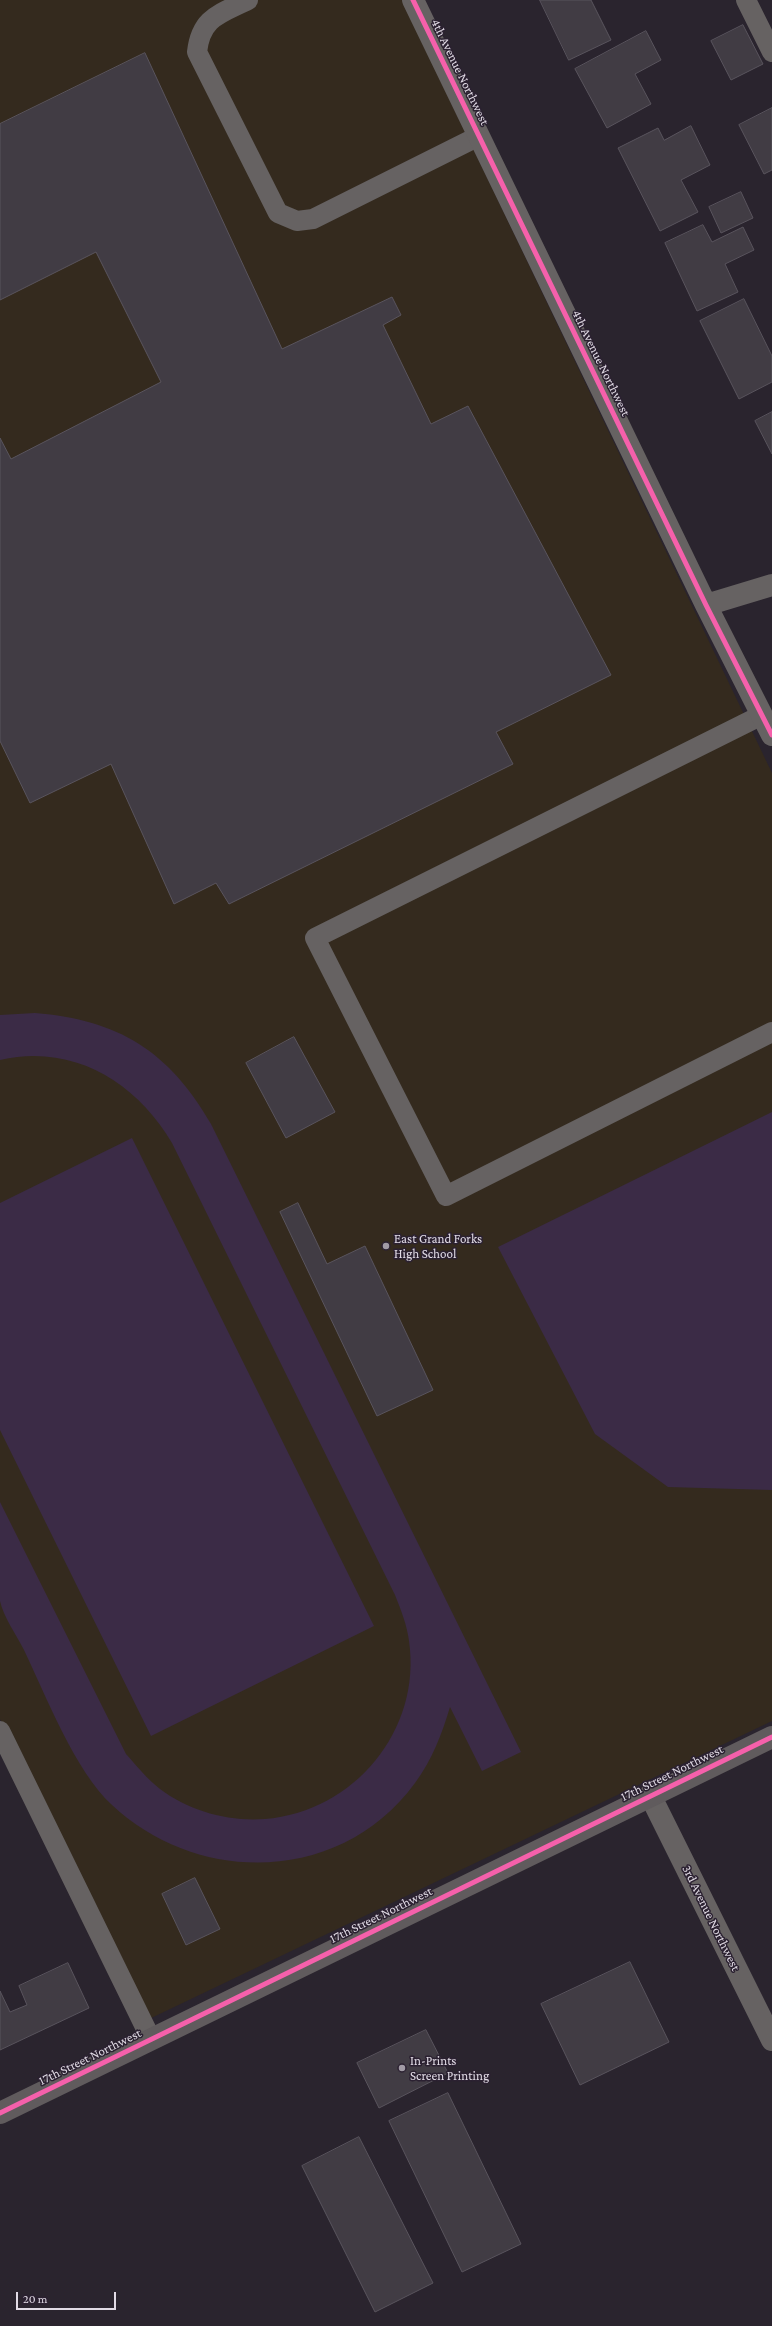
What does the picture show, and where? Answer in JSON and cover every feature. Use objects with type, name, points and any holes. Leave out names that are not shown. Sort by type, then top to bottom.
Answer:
[{"type":"street","name":"4th Avenue Northwest","points":[[413,0],[706,605],[772,735]]},
{"type":"street","points":[[706,605],[772,585]]},
{"type":"street","name":"17th Street Northwest","points":[[0,2112],[772,1737]]},
{"type":"street","name":"3rd Avenue Northwest","points":[[650,1795],[772,2040]]},
{"type":"lane","points":[[248,0],[212,18],[199,36],[197,52],[278,213],[297,221],[313,219],[479,136]]},
{"type":"lane","points":[[746,0],[772,52]]},
{"type":"lane","points":[[762,714],[315,938],[446,1196],[772,1032]]},
{"type":"lane","points":[[0,1730],[151,2039]]},
{"type":"shaded area","name":"East Grand Forks High School","points":[[0,0],[402,0],[772,773],[772,1721],[145,2021],[0,1719]]},
{"type":"shaded area","points":[[35,1013],[65,1017],[92,1023],[117,1032],[139,1044],[159,1059],[178,1077],[195,1099],[211,1124],[521,1752],[482,1771],[450,1707],[444,1727],[427,1765],[415,1783],[385,1816],[349,1840],[310,1856],[269,1862],[227,1860],[186,1850],[147,1832],[112,1805],[98,1790],[86,1773],[62,1732],[24,1650],[7,1619],[0,1601],[0,1502],[126,1754],[146,1777],[171,1797],[196,1809],[224,1817],[237,1819],[265,1819],[297,1813],[327,1801],[353,1783],[375,1761],[393,1735],[404,1705],[410,1674],[409,1641],[402,1612],[395,1595],[172,1143],[157,1121],[140,1102],[121,1085],[100,1072],[77,1063],[53,1057],[27,1056],[0,1060],[0,1015]]},
{"type":"shaded area","points":[[772,1112],[772,1490],[668,1487],[595,1434],[498,1247]]},
{"type":"shaded area","points":[[132,1138],[374,1626],[151,1736],[0,1430],[0,1203]]},
{"type":"building","points":[[540,0],[591,0],[611,40],[569,60]]},
{"type":"building","points":[[743,25],[763,64],[731,80],[711,41]]},
{"type":"building","points":[[646,31],[661,60],[635,74],[651,104],[607,128],[575,69]]},
{"type":"building","points":[[145,53],[282,349],[392,297],[401,315],[383,325],[431,424],[468,406],[611,675],[496,732],[513,764],[229,904],[216,883],[174,904],[111,764],[30,803],[0,741],[0,438],[11,459],[161,382],[96,252],[0,300],[0,124]]},
{"type":"building","points":[[772,108],[772,170],[764,174],[739,125]]},
{"type":"building","points":[[691,126],[710,165],[681,180],[698,212],[660,231],[618,148],[658,128],[664,140]]},
{"type":"building","points":[[741,192],[753,218],[721,233],[709,207]]},
{"type":"building","points":[[703,225],[712,242],[743,227],[754,250],[725,264],[738,292],[697,311],[665,243]]},
{"type":"building","points":[[744,299],[772,356],[772,382],[739,399],[700,321]]},
{"type":"building","points":[[772,412],[772,454],[755,421]]},
{"type":"building","points":[[294,1037],[335,1112],[286,1138],[246,1063]]},
{"type":"building","points":[[298,1203],[327,1264],[365,1246],[433,1390],[377,1416],[280,1212]]},
{"type":"building","points":[[195,1878],[220,1929],[186,1945],[162,1894]]},
{"type":"building","points":[[630,1962],[669,2042],[580,2085],[541,2004]]},
{"type":"building","points":[[68,1963],[89,2008],[0,2050],[0,1991],[10,2012],[27,2005],[19,1986]]},
{"type":"building","name":"In-Prints Screen Printing","points":[[426,2030],[448,2073],[379,2108],[357,2063]]},
{"type":"building","points":[[448,2093],[521,2244],[462,2272],[389,2121]]},
{"type":"building","points":[[359,2137],[433,2283],[375,2312],[302,2166]]},
{"type":"cycle path","points":[[413,0],[706,605],[772,735]]},
{"type":"cycle path","points":[[0,2113],[772,1737]]},
{"type":"place","name":"East Grand Forks High School","points":[[386,1246]]},
{"type":"place","name":"In-Prints Screen Printing","points":[[402,2068]]}]
